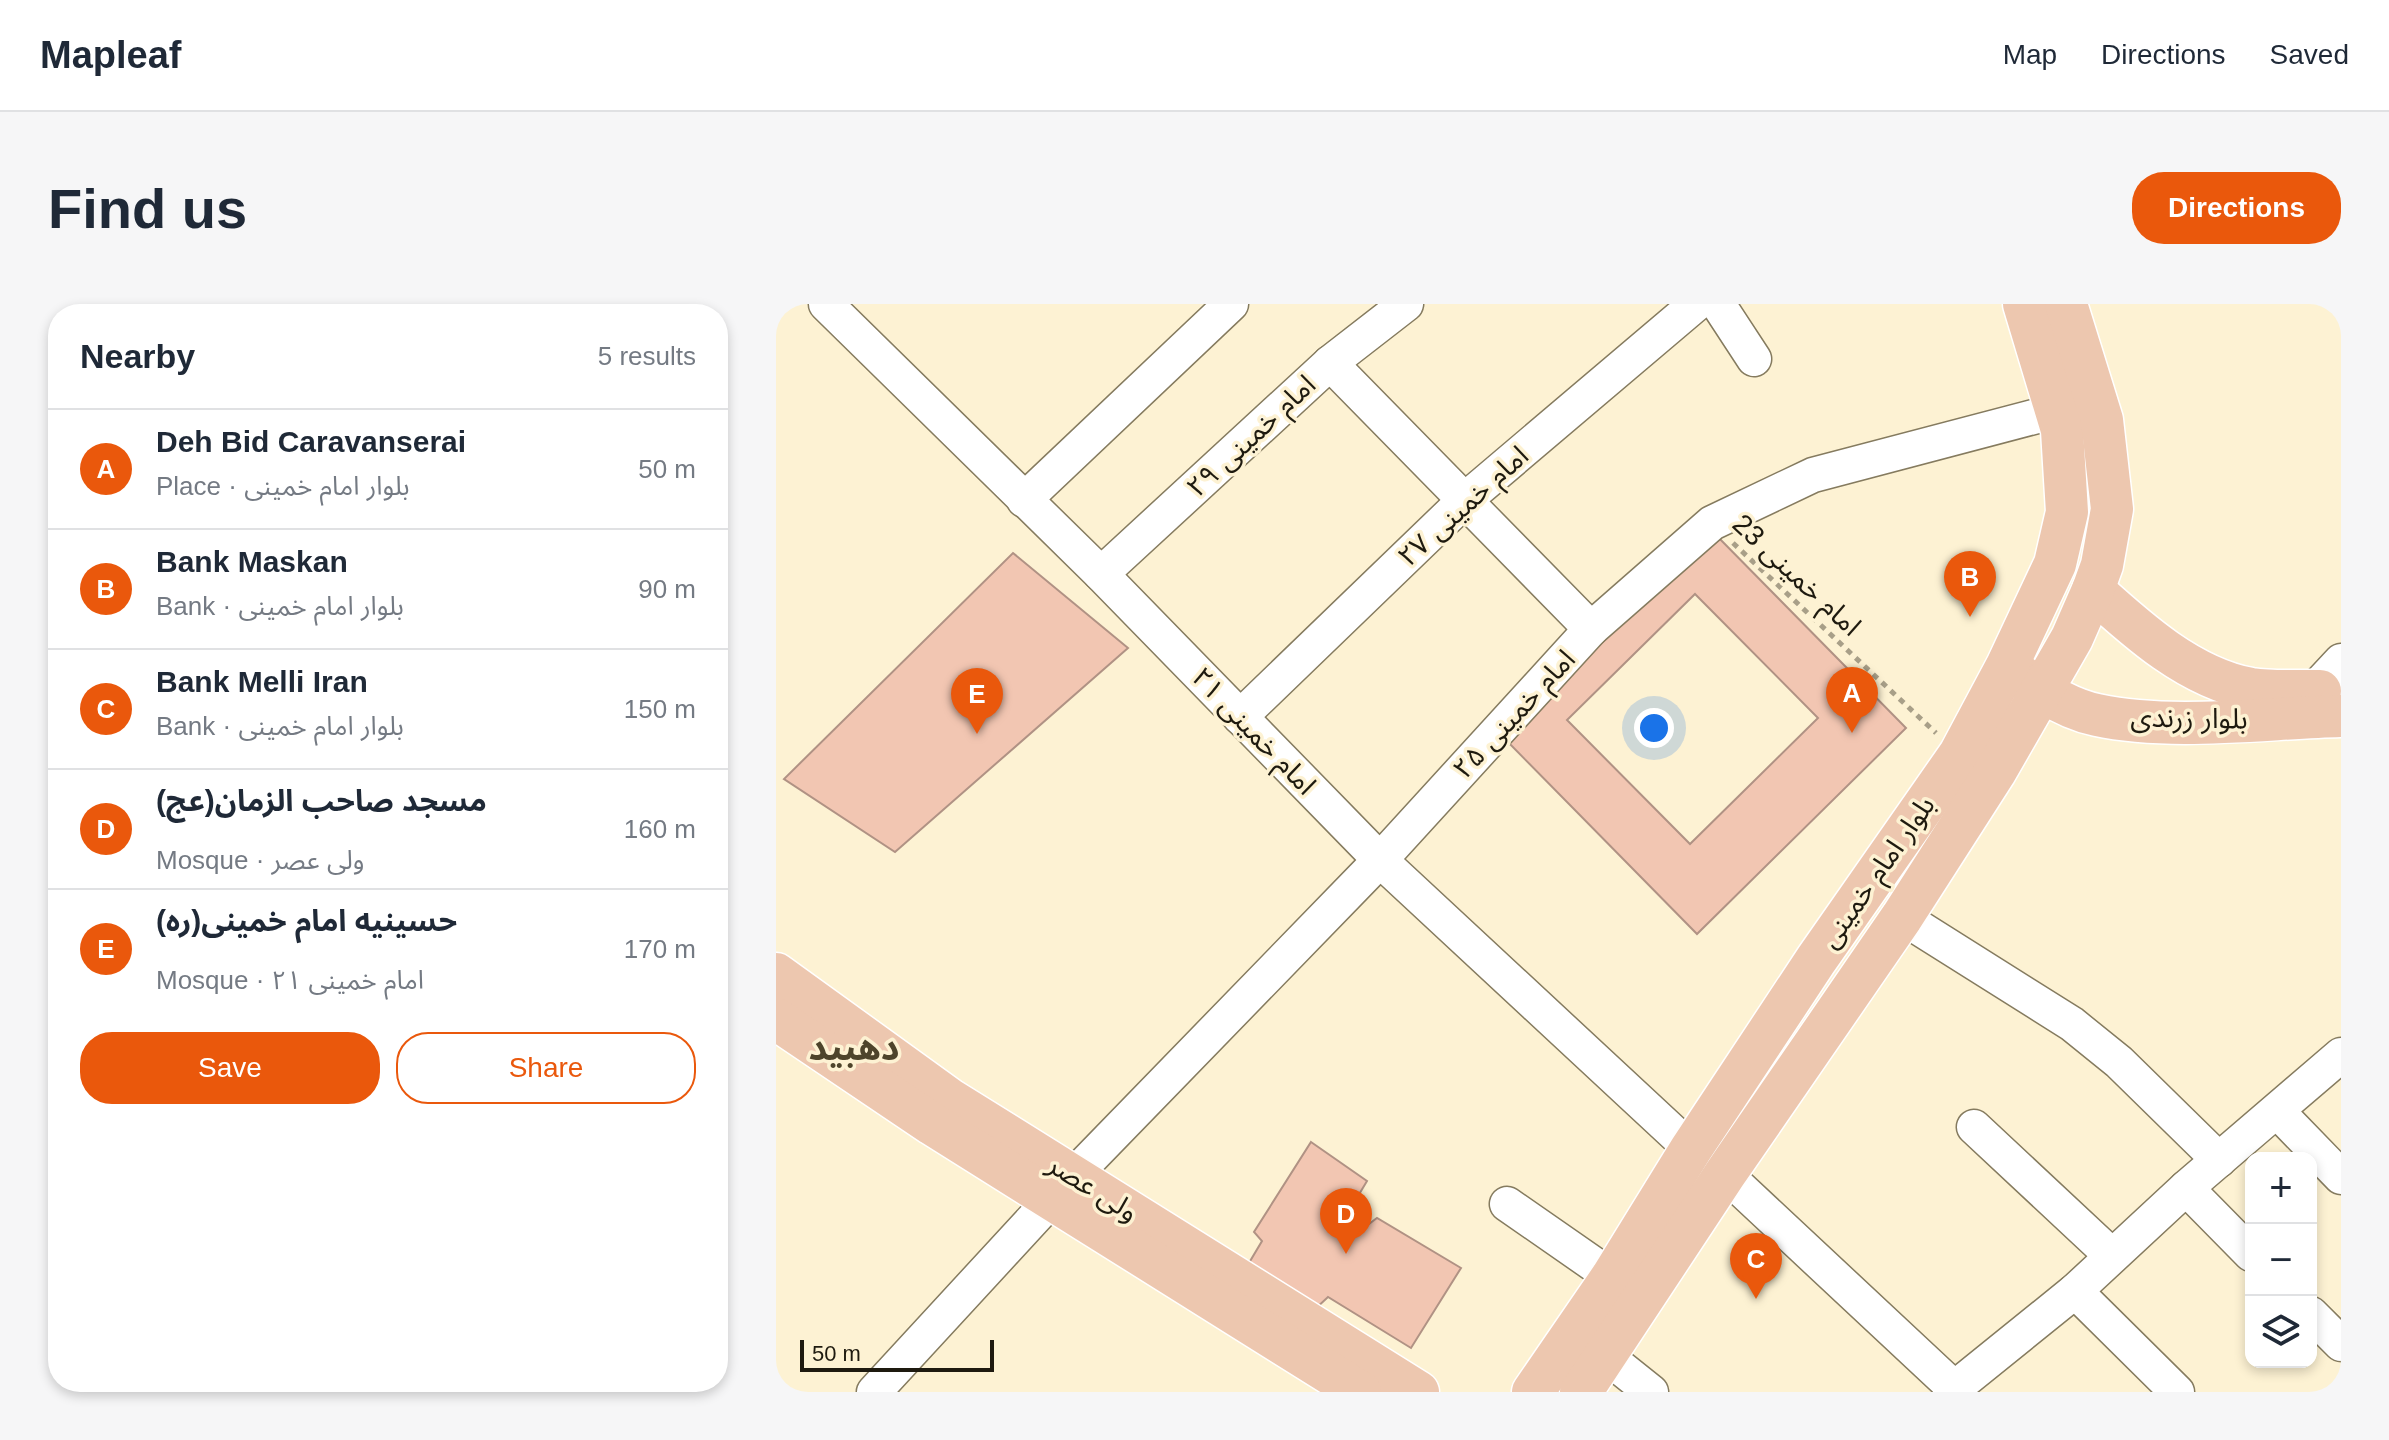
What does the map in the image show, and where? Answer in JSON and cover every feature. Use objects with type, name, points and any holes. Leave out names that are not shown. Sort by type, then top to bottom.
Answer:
[{"type":"main road","name":"بلوار امام خمینی","points":[[1533,1392],[1612,1277],[1691,1149],[1816,960],[1960,754],[2007,666],[2055,564],[2067,512],[2062,430],[2024,304]]},
{"type":"main road","name":"بلوار امام خمینی","points":[[1581,1392],[1725,1174],[1902,917],[2042,692],[2093,590],[2102,565],[2112,509],[2102,420],[2070,306]]},
{"type":"main road","name":"بلوار زرندی","points":[[2093,590],[2167,651],[2203,672],[2250,688],[2332,699]]},
{"type":"main road","name":"بلوار زرندی","points":[[2007,666],[2042,692],[2096,715],[2166,721],[2332,699]]},
{"type":"main road","points":[[1816,960],[1856,983]]},
{"type":"main road","name":"ولی عصر","points":[[776,974],[1064,1187],[1360,1392]]},
{"type":"main road","name":"ولی عصر","points":[[776,1019],[932,1124],[1064,1187],[1418,1392]]},
{"type":"street","name":"امام خمینی ۲۱","points":[[826,304],[1101,574],[1380,860],[1691,1149]]},
{"type":"street","points":[[1024,500],[1231,304]]},
{"type":"street","name":"امام خمینی ۲۷","points":[[1240,717],[1466,499],[1696,304]]},
{"type":"street","points":[[1718,304],[1754,359]]},
{"type":"street","name":"امام خمینی ۲۹","points":[[1101,574],[1388,309]]},
{"type":"street","points":[[1330,363],[1591,629]]},
{"type":"street","name":"امام خمینی ۲۵","points":[[874,1392],[1064,1187],[1380,860],[1591,629],[1712,523],[1813,475],[2056,411]]},
{"type":"street","points":[[2332,699],[2341,661]]},
{"type":"street","points":[[1902,917],[2072,1024],[2119,1062],[2219,1160]]},
{"type":"street","points":[[1725,1174],[1952,1390],[2075,1291],[2186,1188],[2341,1055]]},
{"type":"street","points":[[2277,1111],[2341,1177]]},
{"type":"street","points":[[1974,1127],[2111,1255]]},
{"type":"street","points":[[2186,1188],[2245,1248]]},
{"type":"street","points":[[1507,1204],[1612,1277]]},
{"type":"street","points":[[2075,1291],[2177,1392]]},
{"type":"street","points":[[2317,1320],[2341,1344]]},
{"type":"street","points":[[1606,1356],[1651,1392]]},
{"type":"path","name":"امام خمینی 23","points":[[1712,523],[1960,754]]},
{"type":"building","points":[[1713,532],[1906,728],[1697,934],[1503,737]],"holes":[[[1695,594],[1818,718],[1690,844],[1567,720]]]},
{"type":"building","points":[[1013,553],[1128,648],[895,852],[784,779]]},
{"type":"building","points":[[1311,1142],[1367,1181],[1343,1221],[1357,1233],[1377,1218],[1461,1268],[1411,1348],[1328,1297],[1313,1311],[1246,1268],[1262,1241],[1254,1232]]},
{"type":"place","name":"Bank Maskan","points":[[1970,617]]},
{"type":"place","name":"Deh Bid Caravanserai","points":[[1852,733]]},
{"type":"place","name":"حسینیه امام خمینی(ره)","points":[[977,734]]},
{"type":"place","name":"مسجد صاحب الزمان(عج)","points":[[1346,1254]]},
{"type":"place","name":"Bank Melli Iran","points":[[1756,1299]]},
{"type":"district","name":"دهبید","points":[[854,1047]]}]
